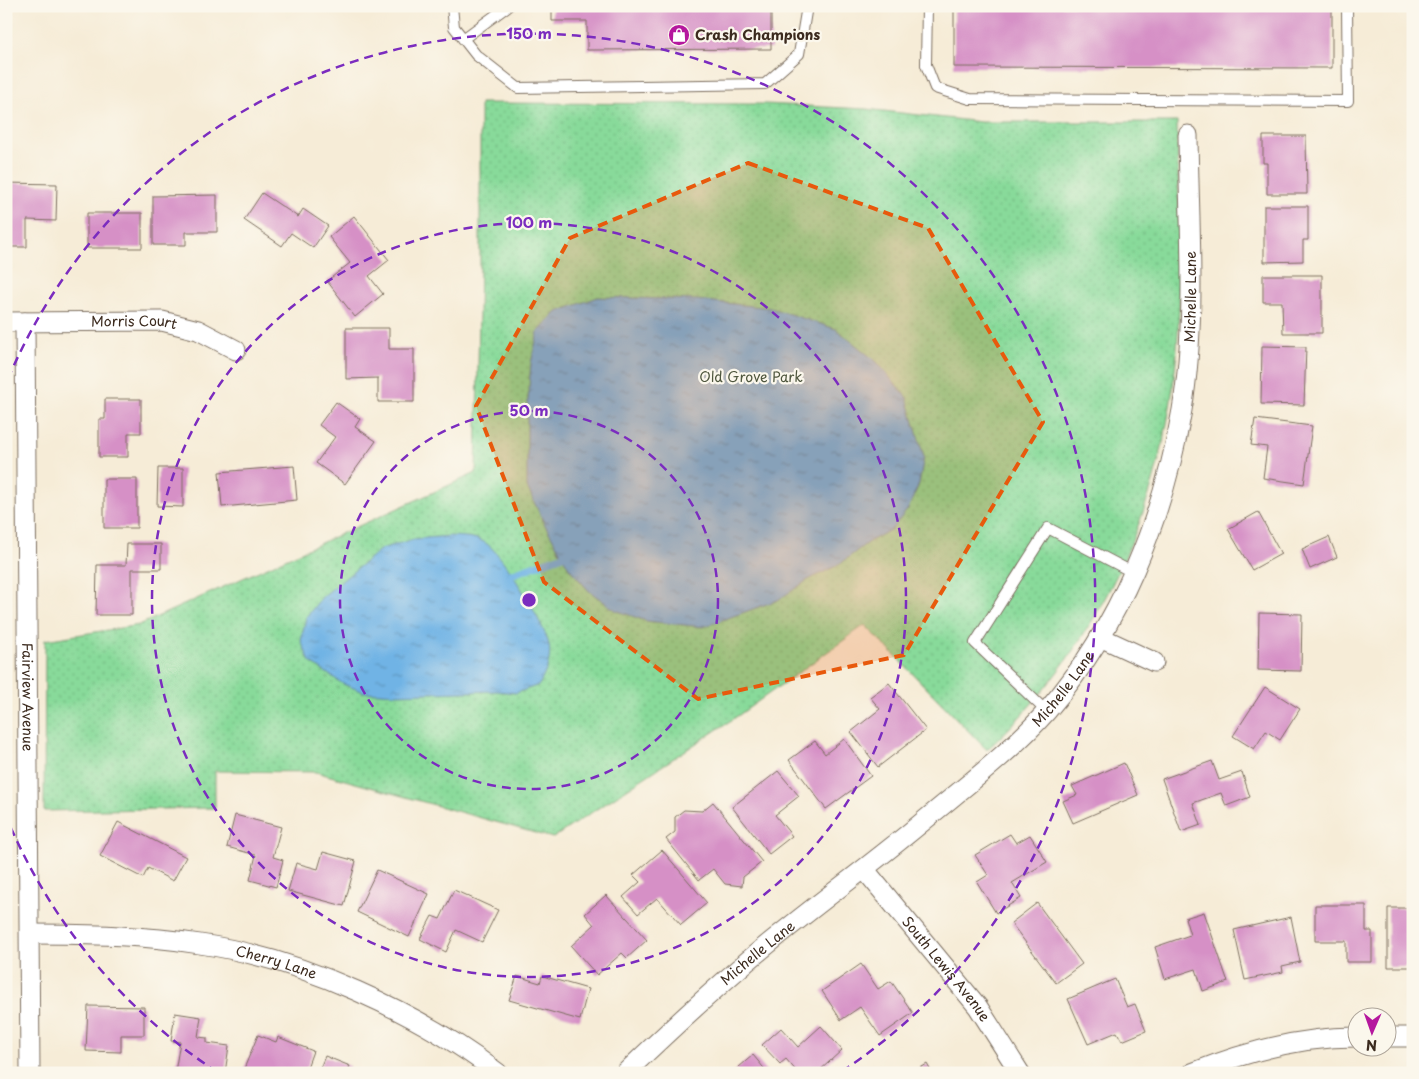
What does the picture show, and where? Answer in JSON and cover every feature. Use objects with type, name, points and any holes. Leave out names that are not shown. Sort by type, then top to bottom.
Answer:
[{"type":"street","name":"Michelle Lane","points":[[625,1073],[685,1015],[774,940],[865,870],[1013,746],[1046,712],[1071,680],[1100,637],[1134,573],[1159,504],[1172,460],[1182,409],[1188,362],[1188,135]]},
{"type":"street","name":"Morris Court","points":[[15,322],[162,321],[198,330],[236,350]]},
{"type":"street","name":"Fairview Avenue","points":[[15,322],[30,934],[30,1073]]},
{"type":"street","points":[[1100,637],[1154,662]]},
{"type":"street","name":"South Lewis Avenue","points":[[865,870],[978,1007],[1020,1073]]},
{"type":"street","name":"Cherry Lane","points":[[30,934],[144,937],[202,944],[266,959],[328,980],[382,1003],[432,1029],[498,1073]]},
{"type":"street","points":[[1396,1037],[1413,1037]]},
{"type":"street","points":[[1192,1073],[1219,1062],[1268,1048],[1316,1040],[1346,1038]]},
{"type":"lane","points":[[452,6],[454,27],[463,39],[476,55],[518,88],[765,84],[798,54],[807,6]]},
{"type":"lane","points":[[463,39],[508,6]]},
{"type":"lane","points":[[927,6],[926,65],[934,88],[970,99],[1348,101],[1347,6]]},
{"type":"lane","points":[[1046,712],[975,643],[1048,528],[1134,573]]},
{"type":"highlighted area","points":[[748,163],[928,228],[1043,422],[904,655],[698,699],[544,582],[476,406],[570,238]]},
{"type":"green space","name":"Old Grove Park","points":[[480,103],[765,104],[866,109],[981,122],[1177,122],[1180,281],[1178,334],[1172,394],[1161,451],[1145,507],[1123,561],[1097,612],[1065,661],[1029,707],[987,750],[865,625],[739,715],[553,838],[316,772],[215,771],[215,808],[44,811],[45,640],[139,625],[476,473],[480,263]]},
{"type":"water","points":[[598,297],[697,300],[771,308],[836,329],[877,362],[907,398],[924,457],[919,484],[908,509],[892,529],[867,543],[840,564],[808,580],[778,600],[703,627],[646,621],[615,610],[589,591],[569,568],[545,525],[527,487],[527,411],[531,363],[538,332],[557,312]]},
{"type":"water","points":[[450,536],[472,538],[484,542],[501,559],[520,587],[538,618],[548,641],[550,653],[548,664],[539,685],[516,693],[496,691],[396,694],[364,692],[343,684],[310,662],[301,641],[306,617],[322,597],[381,549],[414,539]]},
{"type":"building","name":"Crash Champions","points":[[552,6],[771,6],[771,49],[587,50],[587,21],[552,21]]},
{"type":"building","points":[[954,6],[1332,6],[1332,68],[954,67]]},
{"type":"building","points":[[1263,136],[1306,136],[1307,194],[1267,194],[1267,163],[1263,163]]},
{"type":"building","points":[[6,183],[57,184],[56,221],[27,220],[27,247],[6,247]]},
{"type":"building","points":[[262,193],[298,217],[303,209],[328,226],[313,248],[291,233],[282,246],[244,220]]},
{"type":"building","points":[[217,195],[217,232],[186,232],[186,245],[153,245],[153,196]]},
{"type":"building","points":[[1264,206],[1308,206],[1308,240],[1303,240],[1303,261],[1264,262]]},
{"type":"building","points":[[87,213],[142,213],[142,248],[87,248]]},
{"type":"building","points":[[354,216],[389,260],[369,276],[383,294],[355,317],[327,281],[350,263],[329,237]]},
{"type":"building","points":[[1263,275],[1322,275],[1322,333],[1283,333],[1282,302],[1263,302]]},
{"type":"building","points":[[346,328],[389,328],[389,349],[414,349],[414,402],[378,402],[378,378],[346,379]]},
{"type":"building","points":[[1262,346],[1306,347],[1304,405],[1261,404]]},
{"type":"building","points":[[105,399],[141,399],[141,433],[128,433],[128,457],[99,457],[99,419],[105,419]]},
{"type":"building","points":[[336,402],[360,419],[355,427],[376,441],[345,484],[316,463],[335,437],[319,425]]},
{"type":"building","points":[[1255,419],[1312,426],[1304,484],[1263,478],[1267,447],[1251,445]]},
{"type":"building","points":[[294,466],[297,500],[222,507],[219,472]]},
{"type":"building","points":[[158,468],[183,468],[183,507],[157,506]]},
{"type":"building","points":[[104,479],[137,479],[137,528],[104,528]]},
{"type":"building","points":[[1258,512],[1281,554],[1252,570],[1228,529]]},
{"type":"building","points":[[1329,537],[1337,557],[1310,569],[1302,549]]},
{"type":"building","points":[[127,544],[161,544],[161,569],[132,569],[132,615],[96,615],[97,565],[126,565]]},
{"type":"building","points":[[1259,613],[1302,614],[1301,671],[1258,670]]},
{"type":"building","points":[[889,683],[926,730],[878,767],[851,732],[880,709],[870,697]]},
{"type":"building","points":[[1265,687],[1300,709],[1280,740],[1266,731],[1254,749],[1233,736]]},
{"type":"building","points":[[844,739],[871,776],[826,809],[789,760],[815,741],[825,754]]},
{"type":"building","points":[[1212,761],[1219,780],[1242,772],[1250,797],[1226,806],[1221,793],[1193,803],[1201,825],[1181,832],[1162,779]]},
{"type":"building","points":[[1124,763],[1138,795],[1073,823],[1063,801],[1077,795],[1072,786]]},
{"type":"building","points":[[778,771],[799,796],[775,815],[792,836],[769,854],[732,807]]},
{"type":"building","points":[[713,802],[762,862],[743,877],[742,886],[725,884],[713,869],[699,880],[666,839],[675,832],[675,817],[684,810],[702,811]]},
{"type":"building","points":[[235,815],[281,827],[273,857],[283,860],[276,887],[250,880],[256,855],[227,847]]},
{"type":"building","points":[[118,822],[186,857],[173,881],[148,868],[143,878],[100,856]]},
{"type":"building","points":[[1010,834],[1016,843],[1030,835],[1047,862],[1012,883],[1021,898],[996,913],[977,882],[988,875],[975,855]]},
{"type":"building","points":[[662,850],[707,903],[681,925],[657,898],[638,914],[623,897],[640,882],[633,875]]},
{"type":"building","points":[[323,852],[356,861],[344,906],[288,891],[296,863],[318,869]]},
{"type":"building","points":[[377,870],[429,894],[409,937],[357,912]]},
{"type":"building","points":[[454,890],[498,910],[482,942],[456,930],[446,952],[420,939],[432,916],[440,919]]},
{"type":"building","points":[[606,895],[647,940],[627,958],[622,953],[597,975],[571,946],[594,925],[585,914]]},
{"type":"building","points":[[1037,903],[1082,964],[1056,983],[1011,923]]},
{"type":"building","points":[[1315,905],[1366,905],[1366,931],[1372,931],[1372,962],[1346,962],[1346,941],[1315,941]]},
{"type":"building","points":[[1388,908],[1413,908],[1413,967],[1388,967]]},
{"type":"building","points":[[1204,912],[1228,982],[1203,991],[1196,969],[1165,979],[1155,947],[1190,935],[1185,918]]},
{"type":"building","points":[[1291,917],[1300,962],[1282,966],[1283,972],[1245,980],[1234,930]]},
{"type":"building","points":[[861,964],[878,989],[891,981],[913,1013],[880,1036],[860,1007],[841,1020],[822,991]]},
{"type":"building","points":[[517,976],[540,983],[542,976],[588,989],[580,1020],[509,1000]]},
{"type":"building","points":[[1115,979],[1127,1007],[1135,1004],[1146,1031],[1122,1041],[1117,1032],[1088,1044],[1068,999]]},
{"type":"building","points":[[88,1006],[144,1007],[144,1035],[121,1035],[121,1052],[86,1051]]},
{"type":"building","points":[[175,1013],[201,1017],[198,1037],[207,1038],[207,1043],[229,1046],[225,1073],[175,1072],[180,1042],[171,1041]]},
{"type":"building","points":[[821,1026],[842,1050],[817,1073],[798,1073],[786,1059],[780,1064],[762,1045],[781,1028],[798,1047]]},
{"type":"building","points":[[258,1035],[276,1042],[278,1037],[313,1051],[305,1073],[292,1073],[282,1069],[281,1073],[243,1071]]},
{"type":"building","points":[[753,1055],[768,1073],[732,1073]]},
{"type":"building","points":[[325,1056],[350,1066],[347,1073],[318,1073]]},
{"type":"building","points":[[927,1064],[932,1073],[912,1073]]},
{"type":"waterway","points":[[512,574],[562,556]]},
{"type":"place","name":"Crash Champions","points":[[679,35]]}]
